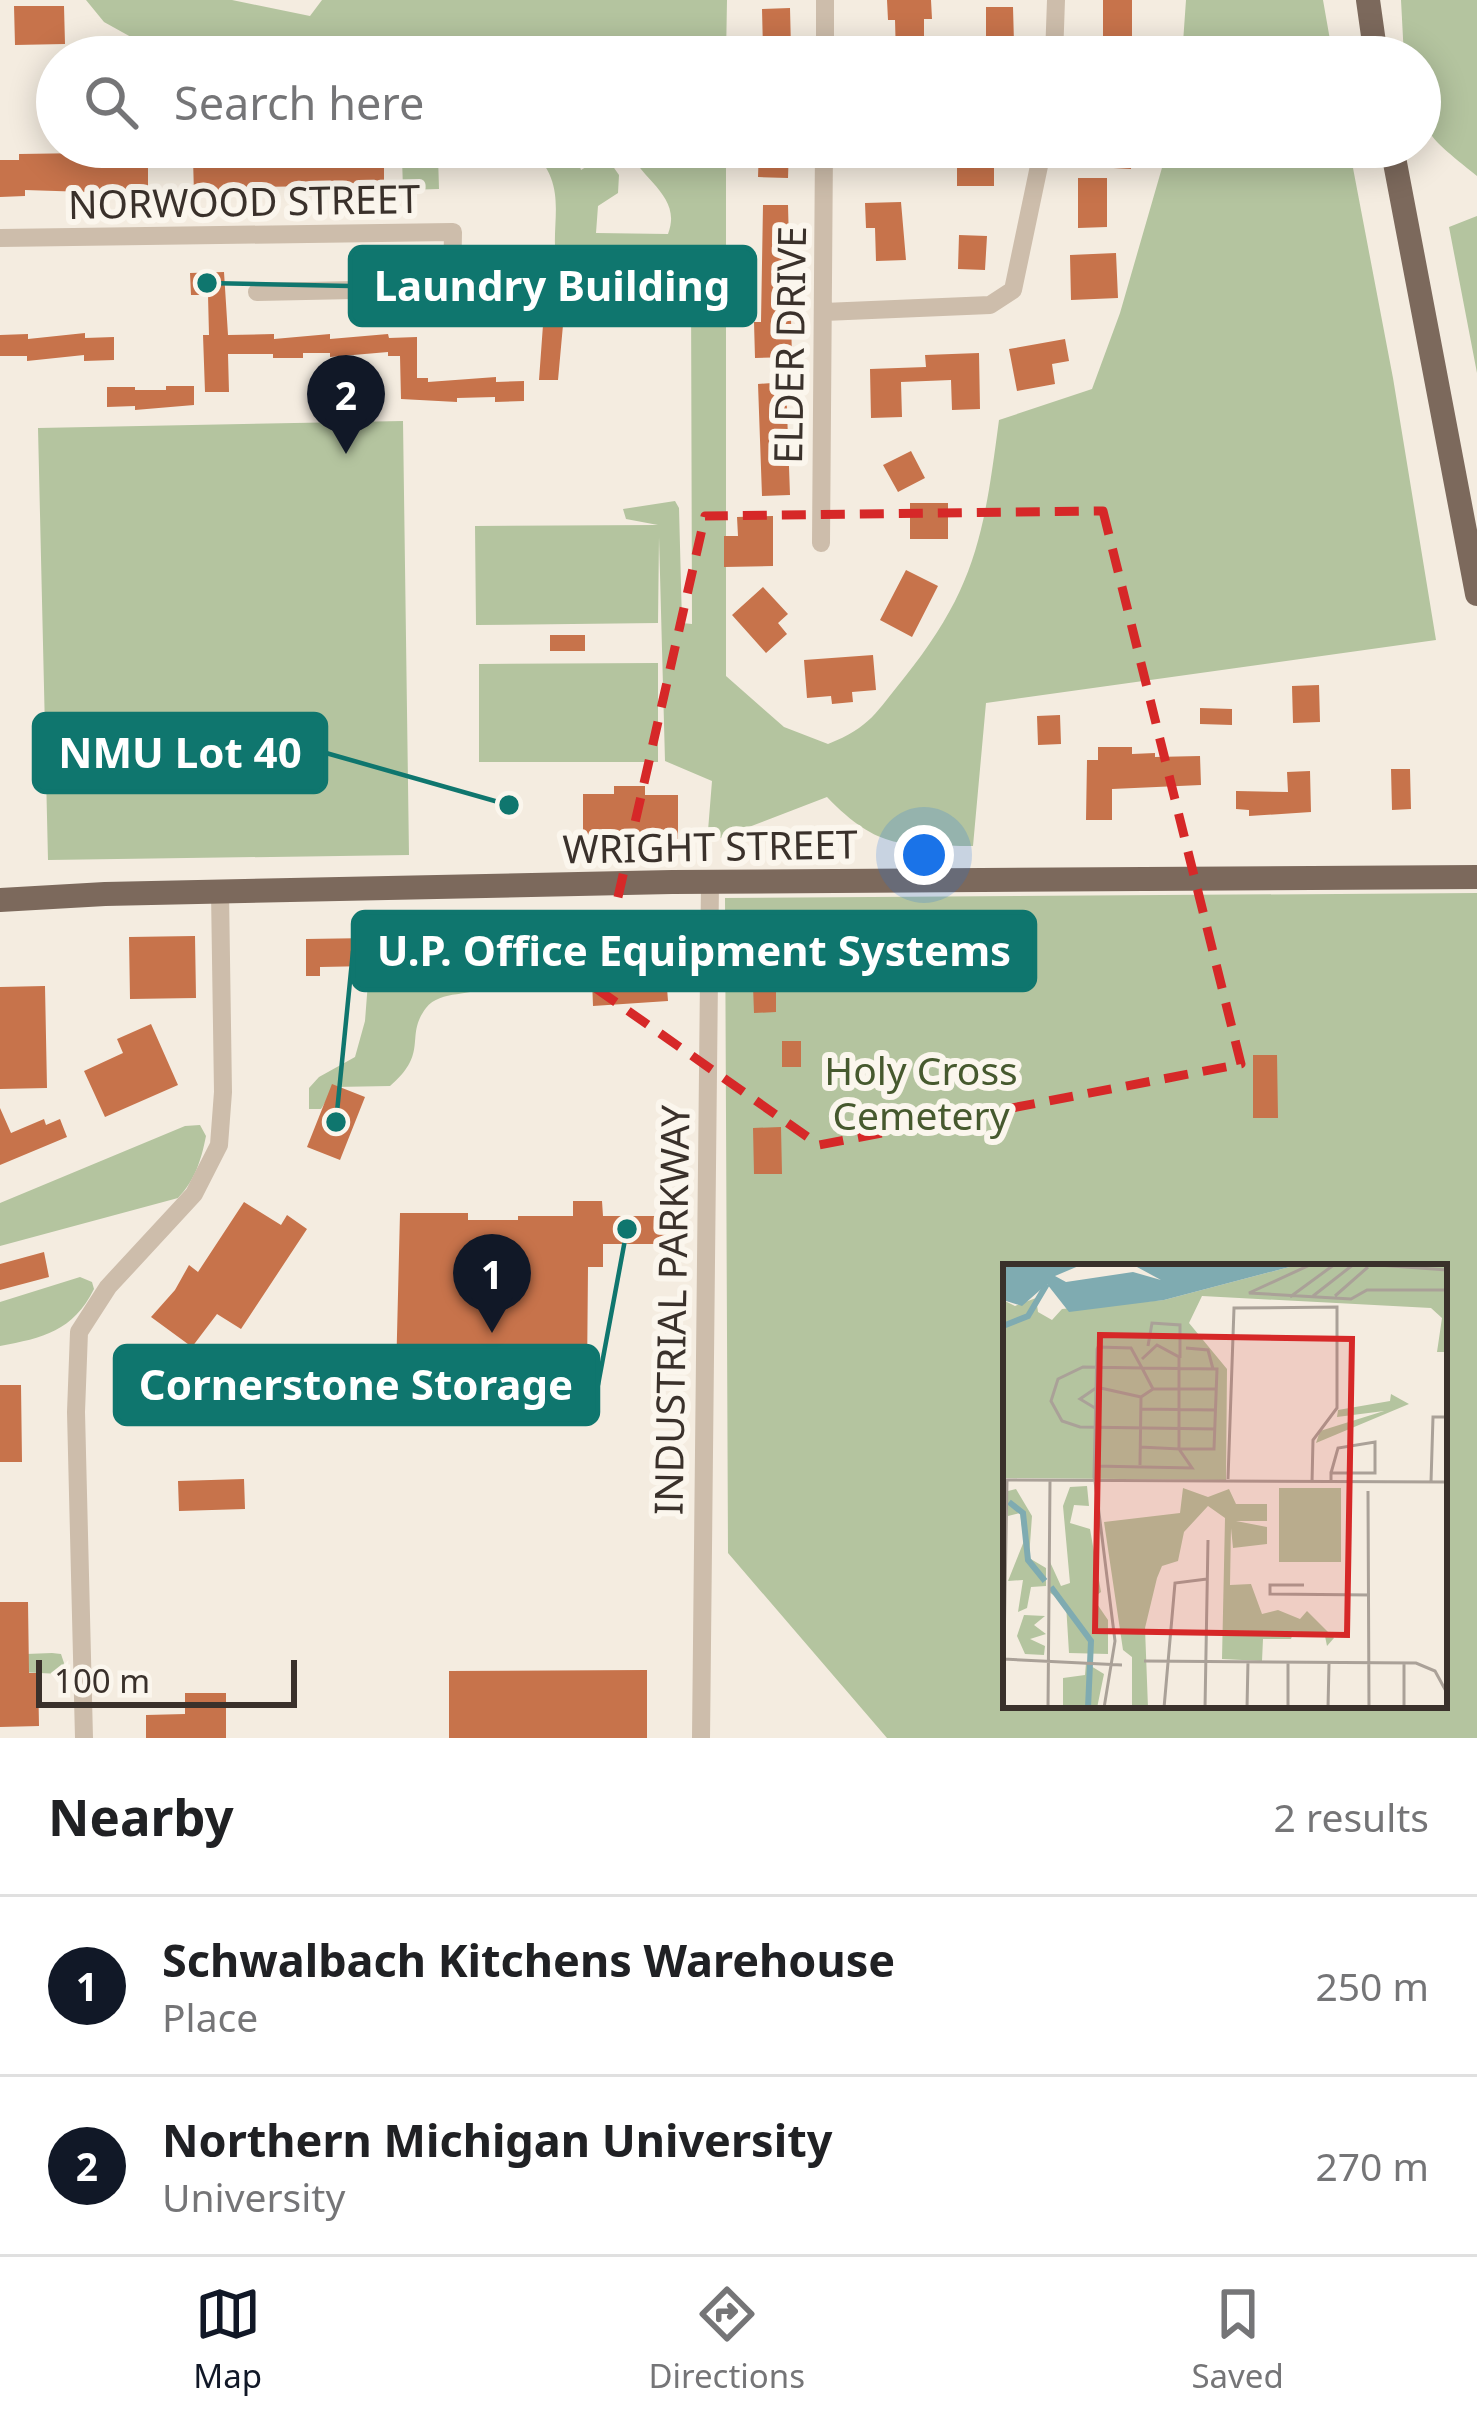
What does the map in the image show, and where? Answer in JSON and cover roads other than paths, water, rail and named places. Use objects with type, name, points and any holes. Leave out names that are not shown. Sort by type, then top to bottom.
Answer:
[{"type":"main road","points":[[1368,0],[1373,36]]},
{"type":"main road","points":[[1395,168],[1477,593]]},
{"type":"main road","name":"WRIGHT STREET","points":[[5,896],[710,882],[1477,877]]},
{"type":"street","points":[[825,0],[825,36]]},
{"type":"street","points":[[1055,36],[1056,0]]},
{"type":"street","name":"ELDER DRIVE","points":[[821,543],[824,168]]},
{"type":"street","points":[[824,312],[990,304],[1012,290],[1038,168]]},
{"type":"street","name":"NORWOOD STREET","points":[[0,238],[453,232],[452,288],[257,292]]},
{"type":"street","name":"INDUSTRIAL PARKWAY","points":[[700,1738],[710,882]]},
{"type":"street","points":[[83,1738],[76,1412],[79,1332],[108,1287],[194,1194],[219,1144],[223,1092],[220,892]]},
{"type":"place","name":"Laundry Building","points":[[207,283]]},
{"type":"place","name":"Northern Michigan University","points":[[346,454]]},
{"type":"place","name":"NMU Lot 40","points":[[509,805]]},
{"type":"place","name":"U.P. Office Equipment Systems","points":[[336,1122]]},
{"type":"place","name":"Cornerstone Storage","points":[[627,1229]]},
{"type":"place","name":"Schwalbach Kitchens Warehouse","points":[[492,1333]]},
{"type":"park label","name":"Holy Cross Cemetery","points":[[921,1094]]}]
